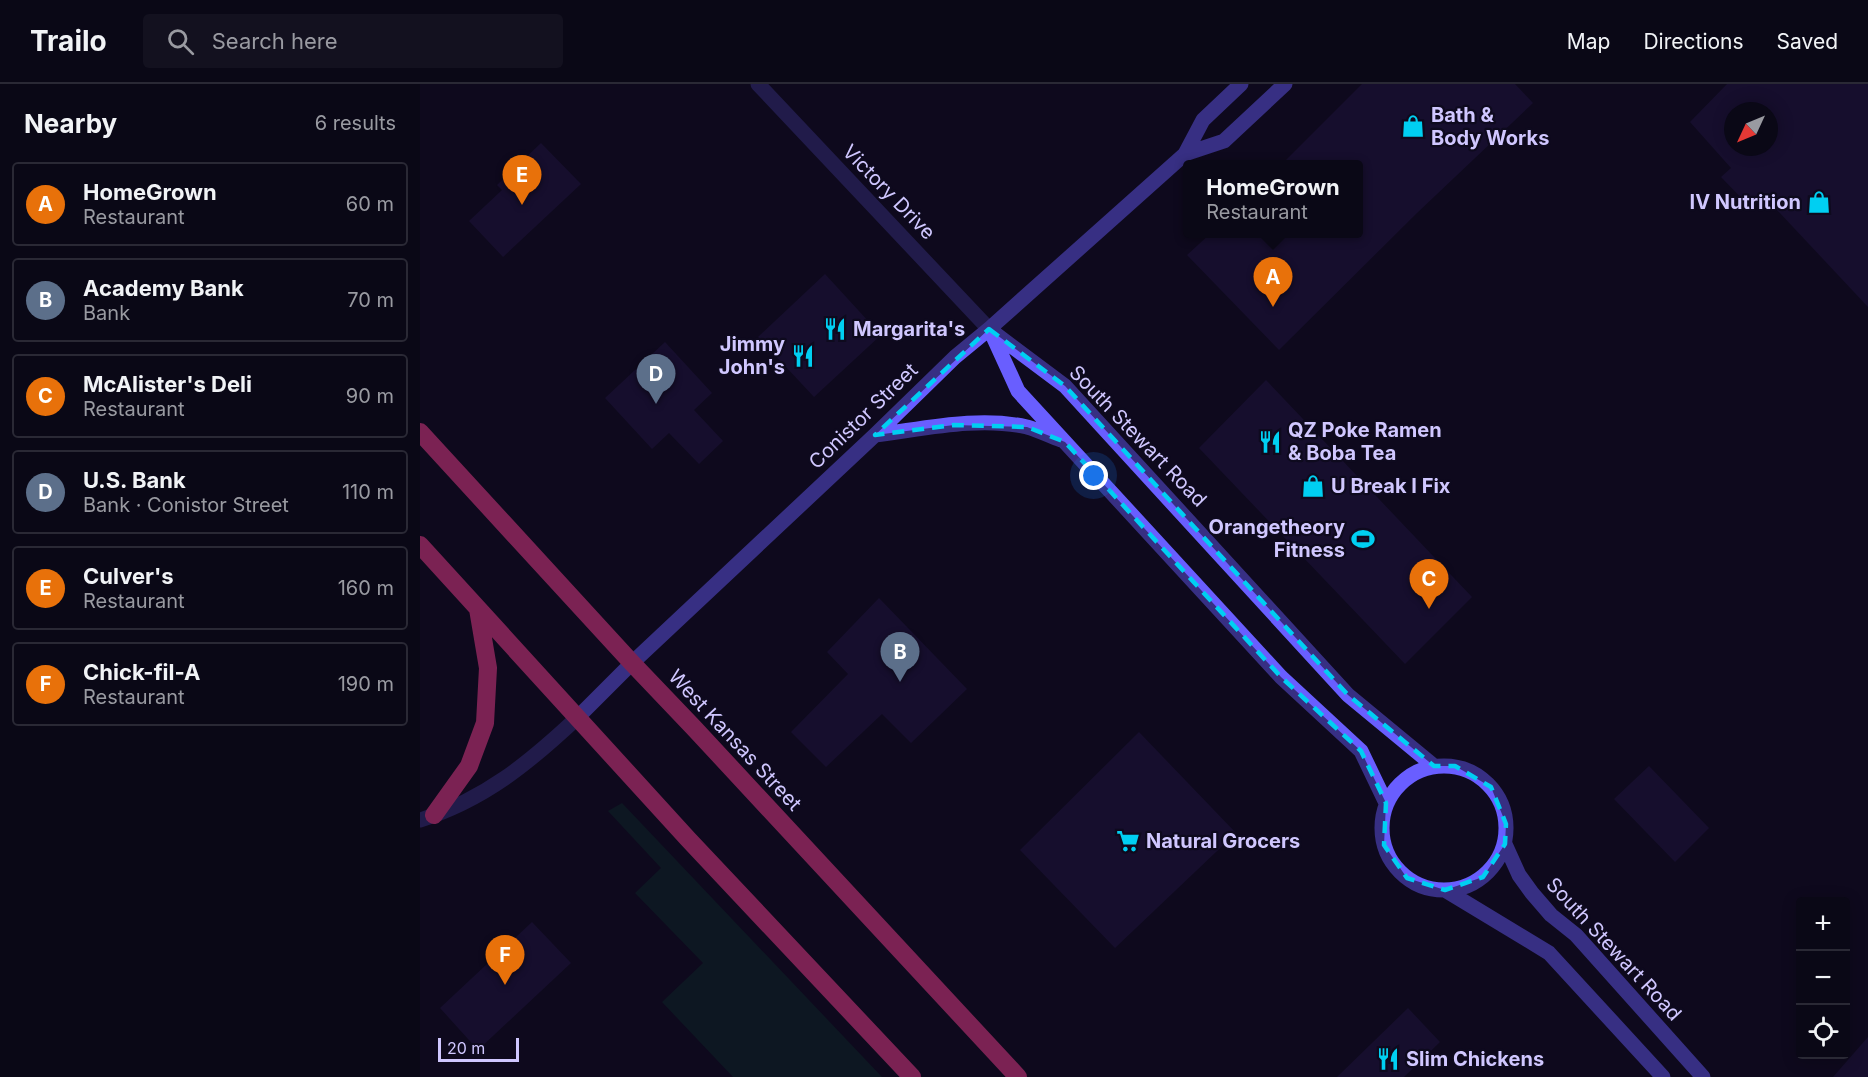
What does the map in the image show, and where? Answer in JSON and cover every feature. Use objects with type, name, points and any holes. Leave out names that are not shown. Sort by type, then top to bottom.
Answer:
[{"type":"highway","name":"West Kansas Street","points":[[420,432],[1018,1077]]},
{"type":"highway","points":[[420,545],[688,839],[912,1077]]},
{"type":"highway","points":[[427,818],[469,766],[485,723],[488,668],[478,609]]},
{"type":"street","name":"Victory Drive","points":[[758,84],[989,329]]},
{"type":"street","name":"Conistor Street","points":[[578,717],[955,357],[1185,154],[1203,120],[1241,84]]},
{"type":"street","name":"Conistor Street","points":[[1185,154],[1224,141],[1285,84]]},
{"type":"street","points":[[989,329],[1018,391],[1281,677],[1361,751],[1386,803]]},
{"type":"street","name":"South Stewart Road","points":[[989,329],[1065,386],[1348,695],[1434,766]]},
{"type":"street","points":[[875,435],[954,425],[996,424],[1027,427],[1065,442]]},
{"type":"street","points":[[427,818],[470,801],[501,782],[548,745],[578,717]]},
{"type":"street","points":[[1434,766],[1455,766],[1475,773],[1491,787],[1502,804],[1506,824],[1505,844],[1497,862],[1483,877],[1465,886],[1445,890],[1425,887],[1407,878],[1393,863],[1384,845],[1382,824],[1386,803],[1398,785],[1414,772],[1434,766]]},
{"type":"street","name":"South Stewart Road","points":[[1505,844],[1519,875],[1532,893],[1551,915],[1576,935],[1703,1077]]},
{"type":"street","points":[[1445,890],[1549,953],[1663,1077]]},
{"type":"highlighted area","points":[[989,329],[1065,386],[1348,695],[1434,766],[1455,766],[1491,787],[1506,824],[1505,844],[1483,877],[1445,890],[1407,878],[1384,845],[1386,803],[1361,751],[1281,677],[1065,442],[1027,427],[954,425],[875,435]]},
{"type":"green space","points":[[622,803],[882,1077],[733,1077],[662,1002],[703,963],[635,893],[661,868],[608,811]]},
{"type":"building","points":[[1362,84],[1515,84],[1533,103],[1417,213],[1279,350],[1187,255],[1206,238],[1363,238],[1363,160],[1286,160]]},
{"type":"building","name":"IV Nutrition","points":[[1727,84],[1868,84],[1868,307],[1763,195],[1751,208],[1721,177],[1731,168],[1690,122]]},
{"type":"building","points":[[541,143],[581,184],[503,257],[469,221],[502,190],[497,185]]},
{"type":"building","points":[[825,274],[881,335],[814,397],[758,337]]},
{"type":"building","points":[[665,342],[712,393],[694,410],[723,441],[699,464],[669,433],[652,449],[605,398]]},
{"type":"building","points":[[1266,380],[1472,597],[1405,664],[1199,448]]},
{"type":"building","points":[[879,598],[967,689],[911,743],[882,714],[826,767],[791,732],[848,674],[827,652]]},
{"type":"building","name":"Natural Grocers","points":[[1139,732],[1236,833],[1115,948],[1020,850]]},
{"type":"building","points":[[1649,766],[1709,828],[1675,862],[1614,799]]},
{"type":"building","points":[[532,922],[571,963],[478,1050],[440,1008]]},
{"type":"building","name":"Slim Chickens","points":[[1408,1008],[1440,1042],[1404,1077],[1337,1077]]},
{"type":"building","points":[[1868,1037],[1868,1077],[1833,1077]]},
{"type":"place","name":"Bath & Body Works","points":[[1413,126]]},
{"type":"place","name":"IV Nutrition","points":[[1819,202]]},
{"type":"place","name":"Culver's","points":[[522,205]]},
{"type":"place","name":"HomeGrown","points":[[1273,307]]},
{"type":"place","name":"Margarita's","points":[[835,329]]},
{"type":"place","name":"Jimmy John's","points":[[803,356]]},
{"type":"place","name":"U.S. Bank","points":[[656,404]]},
{"type":"place","name":"QZ Poke Ramen & Boba Tea","points":[[1270,442]]},
{"type":"place","name":"U Break I Fix","points":[[1313,486]]},
{"type":"place","name":"Orangetheory Fitness","points":[[1363,539]]},
{"type":"place","name":"McAlister's Deli","points":[[1429,609]]},
{"type":"place","name":"Academy Bank","points":[[900,682]]},
{"type":"place","name":"Natural Grocers","points":[[1128,841]]},
{"type":"place","name":"Chick-fil-A","points":[[505,985]]},
{"type":"place","name":"Slim Chickens","points":[[1388,1059]]}]
